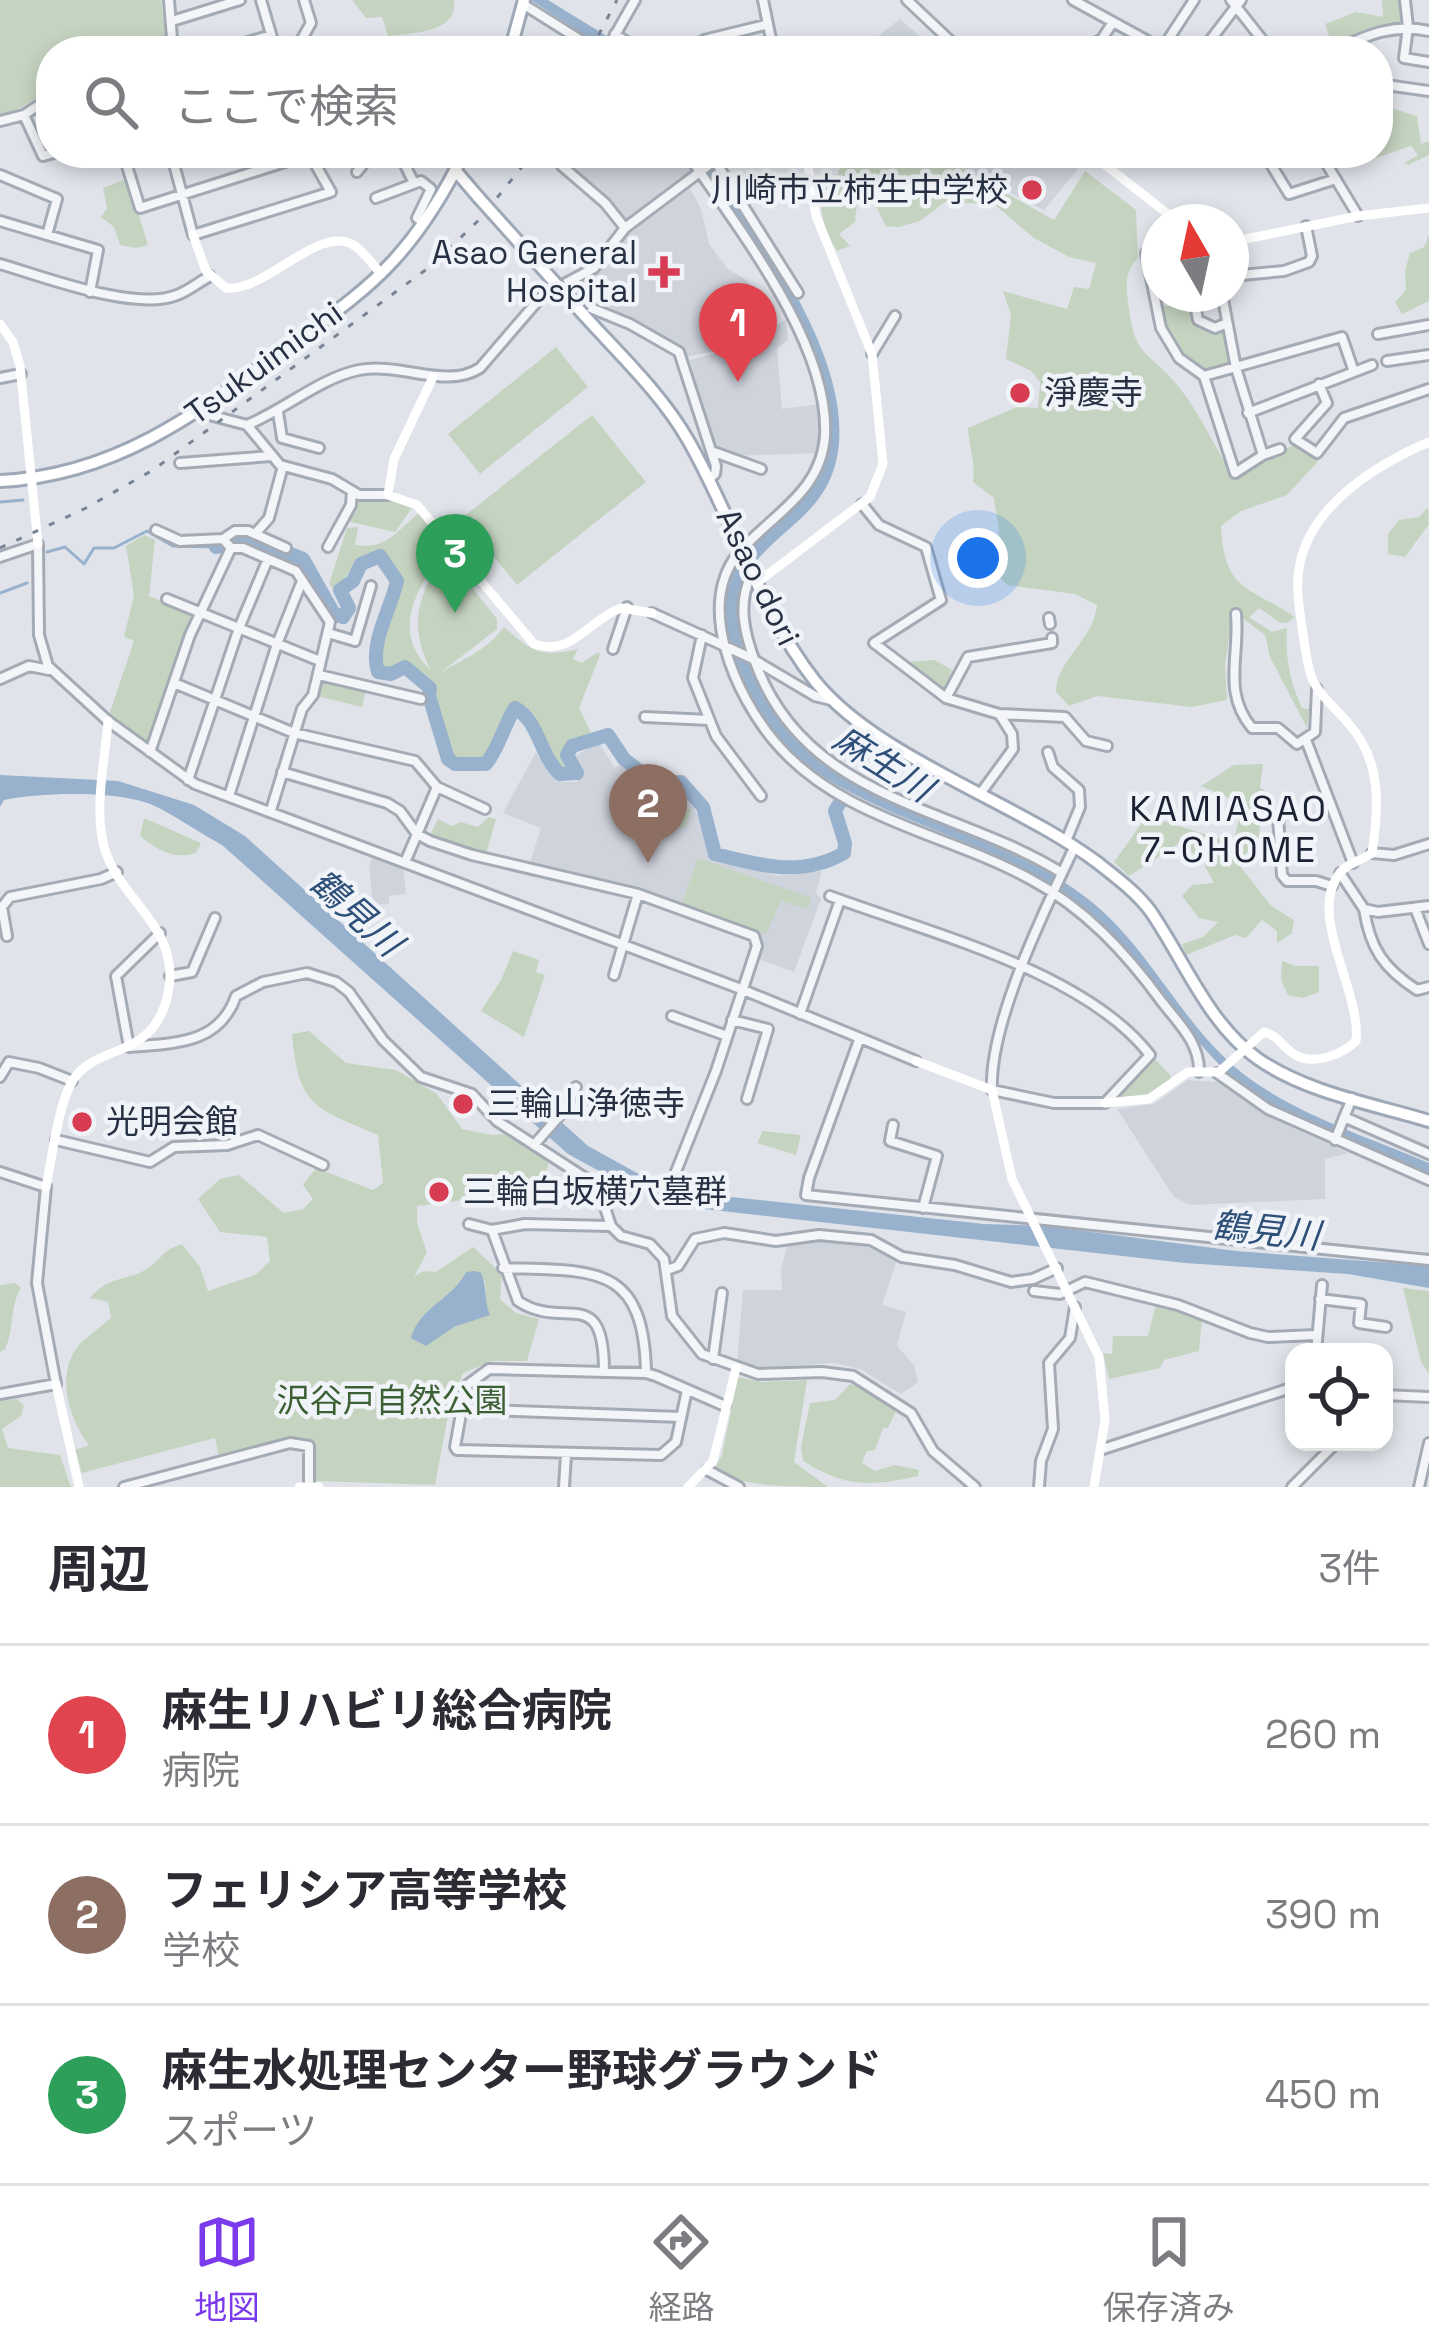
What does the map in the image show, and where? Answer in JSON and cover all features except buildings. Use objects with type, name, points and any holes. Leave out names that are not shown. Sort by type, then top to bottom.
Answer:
[{"type":"main road","points":[[514,36],[524,1]]},
{"type":"main road","name":"Asao dori","points":[[455,170],[664,404],[709,479],[785,640],[832,701],[882,737],[1097,862],[1144,904],[1244,1047],[1282,1072],[1429,1121]]},
{"type":"main road","name":"Tsukuimichi","points":[[0,481],[119,456],[198,412],[381,274],[424,223],[455,170]]},
{"type":"street","points":[[169,0],[172,36]]},
{"type":"street","points":[[172,21],[240,0]]},
{"type":"street","points":[[261,0],[268,36]]},
{"type":"street","points":[[303,36],[310,23],[304,0]]},
{"type":"street","points":[[614,36],[634,0]]},
{"type":"street","points":[[763,0],[769,36]]},
{"type":"street","points":[[907,0],[945,36]]},
{"type":"street","points":[[1073,0],[1138,36]]},
{"type":"street","points":[[1172,36],[1194,0]]},
{"type":"street","points":[[1405,0],[1404,58],[1429,62]]},
{"type":"street","points":[[524,1],[575,36]]},
{"type":"street","points":[[1212,36],[1236,1],[1260,36]]},
{"type":"street","points":[[1104,36],[1113,22]]},
{"type":"street","points":[[720,36],[765,25]]},
{"type":"street","points":[[1369,36],[1387,28],[1429,31]]},
{"type":"street","points":[[1393,86],[1429,92]]},
{"type":"street","points":[[0,121],[36,107]]},
{"type":"street","points":[[24,115],[36,141]]},
{"type":"street","points":[[128,168],[140,208],[264,168]]},
{"type":"street","points":[[174,168],[210,276],[226,288],[246,287],[337,240],[357,247],[381,274]]},
{"type":"street","points":[[193,235],[331,192],[318,168]]},
{"type":"street","points":[[406,168],[413,181],[431,189],[417,218],[424,223]]},
{"type":"street","points":[[564,168],[605,203],[625,228]]},
{"type":"street","points":[[247,425],[358,370],[412,370],[457,379],[480,368],[528,310],[550,291],[594,268],[625,228],[703,168]]},
{"type":"street","points":[[715,168],[735,221],[785,306],[816,373],[824,418],[821,457],[809,484],[730,564],[722,593],[727,646],[763,726],[812,776],[882,816],[1054,891],[1131,959],[1198,1051],[1199,1072]]},
{"type":"street","points":[[717,168],[798,293]]},
{"type":"street","points":[[808,168],[816,216],[872,354],[884,464],[876,488],[862,504],[756,577],[743,607],[752,658],[775,706],[794,732],[841,772],[929,815],[1028,852],[1062,875]]},
{"type":"street","points":[[1109,168],[1155,204]]},
{"type":"street","points":[[1273,168],[1288,194],[1336,178]]},
{"type":"street","points":[[1330,168],[1358,216]]},
{"type":"street","points":[[0,175],[57,199],[46,235]]},
{"type":"street","points":[[376,197],[413,181]]},
{"type":"street","points":[[1249,238],[1358,216],[1429,208]]},
{"type":"street","points":[[0,221],[98,250],[90,292]]},
{"type":"street","points":[[1249,274],[1284,271],[1310,262],[1306,226]]},
{"type":"street","points":[[0,264],[90,292],[173,297],[210,276]]},
{"type":"street","points":[[550,291],[630,324],[680,352],[712,452],[715,474],[709,479]]},
{"type":"street","points":[[1158,312],[1161,328],[1179,358],[1204,376],[1235,473],[1280,448]]},
{"type":"street","points":[[1196,312],[1198,320],[1215,328],[1227,323]]},
{"type":"street","points":[[1225,312],[1236,368],[1263,455]]},
{"type":"street","points":[[872,354],[896,316]]},
{"type":"street","points":[[0,324],[13,342],[21,374],[38,544],[40,641],[51,670],[108,721],[188,780],[742,988],[859,1040],[992,1090],[1054,1103],[1105,1103],[1149,1099],[1183,1074],[1218,1072],[1268,1109],[1429,1180]]},
{"type":"street","points":[[1378,334],[1429,325]]},
{"type":"street","points":[[1204,376],[1342,337],[1354,372]]},
{"type":"street","points":[[1387,362],[1429,355]]},
{"type":"street","points":[[1248,413],[1372,365]]},
{"type":"street","points":[[0,378],[21,374]]},
{"type":"street","points":[[388,495],[394,459],[433,376]]},
{"type":"street","points":[[1318,384],[1327,403],[1295,439],[1317,452],[1344,418],[1429,389]]},
{"type":"street","points":[[198,412],[247,425],[284,466],[332,479],[352,491],[405,499],[421,510],[534,644],[564,646],[608,614],[627,607],[702,634],[832,701]]},
{"type":"street","points":[[278,412],[282,438],[319,448]]},
{"type":"street","points":[[1372,853],[1377,793],[1372,760],[1357,733],[1317,687],[1309,668],[1298,601],[1298,568],[1307,543],[1366,472],[1429,442]]},
{"type":"street","points":[[712,452],[761,469]]},
{"type":"street","points":[[180,463],[271,456]]},
{"type":"street","points":[[255,534],[269,518],[284,466]]},
{"type":"street","points":[[328,547],[351,506],[352,491]]},
{"type":"street","points":[[862,504],[879,525],[926,547],[941,600],[874,643],[946,698],[999,714],[1065,717],[1086,741],[1107,746]]},
{"type":"street","points":[[155,530],[180,541],[243,548],[289,566],[330,622],[319,675],[294,733],[271,810]]},
{"type":"street","points":[[149,753],[199,612],[235,531],[286,548]]},
{"type":"street","points":[[0,557],[38,544]]},
{"type":"street","points":[[188,780],[239,628],[268,559]]},
{"type":"street","points":[[229,796],[302,580]]},
{"type":"street","points":[[328,633],[355,641],[371,586]]},
{"type":"street","points":[[167,599],[320,661]]},
{"type":"street","points":[[613,649],[627,607]]},
{"type":"street","points":[[1236,614],[1239,644],[1232,683],[1240,714],[1252,728],[1278,728],[1297,744],[1306,740],[1315,732],[1317,687]]},
{"type":"street","points":[[702,634],[692,678],[709,721],[742,775],[761,796]]},
{"type":"street","points":[[946,698],[968,657],[1052,643],[1052,638]]},
{"type":"street","points":[[29,666],[40,641]]},
{"type":"street","points":[[0,679],[29,666],[51,670]]},
{"type":"street","points":[[319,675],[421,699]]},
{"type":"street","points":[[174,683],[294,733],[415,760],[437,788],[485,809]]},
{"type":"street","points":[[980,794],[1012,749],[1009,728],[999,714]]},
{"type":"street","points":[[645,717],[709,721]]},
{"type":"street","points":[[79,1487],[37,1283],[46,1187],[72,1081],[90,1066],[129,1047],[156,1024],[170,976],[160,933],[104,845],[108,721]]},
{"type":"street","points":[[1306,740],[1353,863]]},
{"type":"street","points":[[1048,752],[1053,767],[1079,790],[1080,806],[1062,875],[1002,1030],[992,1090],[1007,1165],[1075,1304],[1103,1377],[1102,1449],[1094,1487]]},
{"type":"street","points":[[282,772],[387,803],[430,841],[638,894],[754,936],[757,946],[728,1036],[675,1174]]},
{"type":"street","points":[[406,860],[437,788]]},
{"type":"street","points":[[1278,817],[1282,875],[1288,881],[1316,880],[1332,886]]},
{"type":"street","points":[[1218,1072],[1268,1032],[1292,1053],[1308,1059],[1338,1054],[1356,1041],[1356,1012],[1332,926],[1332,886],[1340,873],[1372,853],[1394,855],[1429,844]]},
{"type":"street","points":[[7,936],[2,907],[10,897],[117,872]]},
{"type":"street","points":[[1340,873],[1364,909],[1369,944],[1429,996]]},
{"type":"street","points":[[614,976],[638,894]]},
{"type":"street","points":[[800,1014],[836,898],[1023,967],[1102,1007],[1150,1054],[1105,1103]]},
{"type":"street","points":[[1364,909],[1378,912],[1429,906]]},
{"type":"street","points":[[1415,908],[1429,944]]},
{"type":"street","points":[[170,976],[192,972],[214,919]]},
{"type":"street","points":[[129,1047],[116,976],[160,933]]},
{"type":"street","points":[[129,1047],[203,1035],[230,1016],[236,996],[263,982],[316,974],[349,992],[383,1040],[421,1077],[472,1094],[496,1121],[593,1183],[610,1226],[621,1236],[658,1250],[668,1270],[672,1316],[702,1354],[758,1374],[853,1376],[911,1413],[933,1451],[975,1487]]},
{"type":"street","points":[[1417,990],[1429,987]]},
{"type":"street","points":[[672,1016],[728,1036]]},
{"type":"street","points":[[732,1020],[769,1029],[747,1099]]},
{"type":"street","points":[[859,1040],[806,1196],[1429,1260]]},
{"type":"street","points":[[0,1077],[9,1063],[72,1081]]},
{"type":"street","points":[[534,1145],[576,1087]]},
{"type":"street","points":[[1336,1138],[1352,1098]]},
{"type":"street","points":[[1343,1120],[1429,1154]]},
{"type":"street","points":[[893,1125],[890,1141],[937,1156],[923,1208]]},
{"type":"street","points":[[56,1140],[150,1162],[174,1147],[227,1144],[258,1135],[323,1165]]},
{"type":"street","points":[[0,1172],[46,1187]]},
{"type":"street","points":[[469,1224],[492,1230],[525,1224],[610,1226]]},
{"type":"street","points":[[492,1230],[512,1292],[526,1306],[578,1313],[592,1320],[604,1342],[604,1372]]},
{"type":"street","points":[[668,1270],[678,1265],[695,1239],[724,1232],[776,1241],[819,1235],[871,1240],[902,1257],[949,1263],[1011,1282],[1057,1268]]},
{"type":"street","points":[[503,1268],[576,1270],[611,1282],[626,1293],[642,1320],[646,1373]]},
{"type":"street","points":[[1034,1291],[1069,1291],[1085,1282],[1178,1305],[1250,1333],[1315,1335]]},
{"type":"street","points":[[1315,1343],[1322,1285]]},
{"type":"street","points":[[712,1359],[722,1294]]},
{"type":"street","points":[[1320,1299],[1361,1304],[1359,1323],[1386,1327]]},
{"type":"street","points":[[1039,1487],[1041,1460],[1053,1429],[1049,1363],[1070,1338],[1075,1304]]},
{"type":"street","points":[[688,1487],[707,1470],[716,1450],[736,1368]]},
{"type":"street","points":[[687,1390],[676,1442],[661,1455],[457,1450],[466,1386],[489,1369],[646,1373],[687,1390],[725,1406]]},
{"type":"street","points":[[0,1394],[56,1384]]},
{"type":"street","points":[[1102,1449],[1285,1390]]},
{"type":"street","points":[[1393,1395],[1429,1397]]},
{"type":"street","points":[[460,1409],[681,1417]]},
{"type":"street","points":[[1419,1487],[1429,1442]]},
{"type":"street","points":[[124,1487],[290,1443],[310,1446],[309,1486]]},
{"type":"street","points":[[1292,1487],[1328,1451]]},
{"type":"street","points":[[564,1487],[566,1455]]},
{"type":"street","points":[[707,1470],[739,1487]]},
{"type":"street","points":[[299,1487],[319,1487]]},
{"type":"shaded area","points":[[900,19],[919,36],[878,36]]},
{"type":"shaded area","points":[[575,168],[695,168],[696,170],[624,223]]},
{"type":"shaded area","points":[[961,168],[1078,169],[1044,210]]},
{"type":"shaded area","name":"Asao General Hospital","points":[[688,184],[701,209],[709,244],[728,269],[748,281],[769,328],[758,350],[718,350],[687,357],[678,346],[568,291],[592,275],[629,230]]},
{"type":"shaded area","points":[[786,319],[788,340],[777,349],[782,409],[819,404],[822,453],[729,456],[712,442],[690,360],[722,352],[761,351],[772,328]]},
{"type":"shaded area","points":[[599,743],[615,768],[620,764],[654,788],[675,786],[691,802],[704,829],[708,855],[778,876],[822,871],[816,893],[821,899],[794,972],[756,958],[754,932],[529,866],[541,828],[503,813],[536,752],[562,782],[577,782],[583,768],[575,756]]},
{"type":"shaded area","points":[[374,853],[403,865],[406,894],[389,896],[389,904],[373,905],[369,866]]},
{"type":"shaded area","points":[[1188,1080],[1217,1082],[1266,1116],[1348,1153],[1325,1159],[1325,1199],[1190,1205],[1174,1197],[1117,1109],[1154,1104]]},
{"type":"shaded area","points":[[819,1241],[869,1247],[896,1262],[882,1305],[906,1312],[897,1346],[914,1365],[918,1382],[901,1394],[860,1369],[835,1363],[757,1368],[737,1363],[743,1290],[782,1290],[781,1269],[788,1245]]},
{"type":"green space","points":[[0,0],[161,0],[166,36],[36,36],[36,98],[14,112],[0,114]]},
{"type":"green space","points":[[352,0],[454,0],[449,19],[441,25],[388,36],[382,17],[366,18]]},
{"type":"green space","points":[[1382,0],[1402,0],[1400,23],[1364,36],[1329,36],[1325,24],[1356,12],[1383,17]]},
{"type":"green space","points":[[1393,109],[1417,116],[1421,144],[1429,141],[1429,155],[1404,163],[1418,155],[1411,146],[1393,152]]},
{"type":"green space","points":[[840,168],[962,168],[1054,220],[1085,171],[1136,210],[1138,258],[1127,283],[1134,334],[1144,352],[1187,397],[1233,477],[1293,445],[1320,459],[1287,495],[1241,511],[1221,526],[1233,575],[1295,617],[1279,622],[1259,608],[1249,617],[1272,632],[1287,628],[1289,669],[1302,708],[1309,709],[1307,728],[1270,657],[1265,635],[1233,611],[1225,665],[1227,700],[1192,707],[1097,696],[1069,706],[1056,692],[1062,669],[1089,629],[1097,605],[1075,594],[1007,585],[991,567],[1000,539],[994,498],[973,482],[968,428],[1017,407],[1038,408],[1040,382],[1031,371],[1006,359],[1011,315],[1003,291],[1067,309],[1074,287],[1089,289],[1096,263],[1069,257],[1034,238],[994,204],[945,202],[920,221],[899,227],[886,226],[875,205],[858,194],[855,222],[839,234],[850,246],[837,251],[821,210],[821,183],[838,174]]},
{"type":"green space","points":[[124,180],[129,183],[148,245],[120,245],[114,227],[101,217],[107,208],[103,188]]},
{"type":"green space","points":[[1429,234],[1429,301],[1402,314],[1395,302],[1406,290],[1410,253],[1424,247]]},
{"type":"green space","points":[[1161,312],[1190,312],[1192,323],[1206,331],[1226,328],[1230,366],[1205,373],[1173,342]]},
{"type":"green space","points":[[556,347],[588,387],[480,474],[448,434]]},
{"type":"green space","points":[[592,415],[646,482],[517,585],[462,518]]},
{"type":"green space","points":[[354,496],[399,501],[412,508],[395,532],[346,521]]},
{"type":"green space","points":[[1428,507],[1429,524],[1405,557],[1388,554],[1388,534],[1399,520],[1419,517]]},
{"type":"green space","points":[[419,513],[447,549],[412,609],[412,641],[418,656],[431,670],[420,640],[419,611],[428,583],[446,555],[497,619],[497,629],[436,676],[481,649],[504,627],[537,650],[578,649],[573,659],[582,663],[600,655],[579,708],[591,733],[564,749],[573,771],[557,770],[550,748],[536,739],[524,706],[516,703],[501,719],[485,759],[468,763],[450,759],[436,734],[434,688],[403,665],[393,672],[382,669],[384,628],[398,580],[381,553],[361,560],[334,590],[329,584],[347,528],[358,527],[355,545],[375,545]]},
{"type":"green space","points":[[144,535],[155,540],[149,596],[196,614],[150,745],[109,715],[134,641],[124,637],[134,595],[126,546]]},
{"type":"green space","points":[[935,660],[952,670],[943,691],[907,662]]},
{"type":"green space","points":[[323,679],[366,689],[362,707],[317,696]]},
{"type":"green space","points":[[1263,764],[1260,788],[1265,790],[1258,843],[1237,862],[1271,906],[1294,920],[1292,933],[1277,943],[1277,931],[1262,920],[1246,938],[1235,935],[1186,955],[1182,944],[1203,937],[1218,922],[1199,918],[1182,896],[1192,885],[1214,883],[1206,859],[1195,856],[1182,841],[1129,876],[1114,862],[1147,816],[1233,843],[1243,804],[1201,786],[1234,765]]},
{"type":"green space","points":[[652,795],[692,809],[685,828],[646,814]]},
{"type":"green space","points":[[489,817],[496,819],[486,854],[430,835],[438,819],[452,826],[461,822],[478,827]]},
{"type":"green space","points":[[144,818],[201,843],[196,853],[173,854],[153,846],[140,836]]},
{"type":"green space","points":[[698,858],[812,898],[808,909],[781,901],[766,934],[681,905]]},
{"type":"green space","points":[[513,951],[539,960],[536,972],[545,975],[524,1037],[481,1011]]},
{"type":"green space","points":[[1282,961],[1319,966],[1319,992],[1302,998],[1288,995],[1281,980]]},
{"type":"green space","name":"沢谷戸自然公園","points":[[309,1031],[346,1063],[396,1070],[437,1094],[462,1129],[510,1134],[550,1159],[541,1189],[487,1207],[464,1200],[417,1206],[417,1224],[427,1252],[414,1277],[423,1271],[436,1272],[473,1247],[502,1274],[500,1299],[516,1313],[539,1319],[527,1361],[492,1361],[463,1373],[450,1405],[435,1485],[315,1481],[313,1440],[284,1440],[219,1457],[215,1438],[82,1473],[75,1450],[89,1445],[71,1409],[66,1382],[80,1344],[111,1318],[108,1302],[90,1298],[97,1290],[143,1271],[182,1244],[200,1267],[208,1291],[255,1275],[270,1261],[267,1237],[220,1232],[198,1199],[220,1179],[239,1175],[284,1213],[303,1209],[313,1199],[303,1185],[316,1168],[373,1190],[383,1183],[378,1135],[314,1102],[299,1077],[292,1034]],"holes":[[[466,1272],[485,1281],[486,1305],[472,1319],[440,1334],[442,1298],[453,1293]]]},
{"type":"green space","points":[[1153,1057],[1170,1080],[1148,1094],[1117,1098],[1115,1095]]},
{"type":"green space","points":[[763,1131],[801,1135],[796,1155],[757,1143]]},
{"type":"green space","points":[[15,1283],[21,1288],[8,1341],[0,1352],[0,1285]]},
{"type":"green space","points":[[1403,1288],[1429,1291],[1429,1374],[1421,1362]]},
{"type":"green space","points":[[1156,1304],[1202,1318],[1199,1351],[1164,1360],[1160,1368],[1109,1379],[1103,1353],[1112,1354],[1113,1336],[1148,1336]]},
{"type":"green space","points":[[738,1377],[761,1382],[807,1380],[794,1462],[828,1487],[754,1483],[713,1471],[722,1455]]},
{"type":"green space","points":[[850,1384],[872,1392],[896,1411],[875,1450],[867,1451],[862,1463],[875,1471],[895,1465],[919,1470],[918,1476],[858,1482],[832,1476],[803,1461],[801,1447],[810,1403],[835,1400]]},
{"type":"green space","points":[[17,1399],[24,1406],[21,1416],[2,1429],[8,1448],[60,1455],[71,1487],[0,1487],[0,1401]]},
{"type":"water","points":[[531,0],[548,0],[607,36],[586,36]]},
{"type":"water","points":[[701,168],[713,168],[785,276],[831,375],[839,424],[834,469],[811,508],[752,568],[740,598],[740,625],[749,660],[789,729],[826,763],[867,790],[1051,874],[1093,903],[1128,938],[1204,1036],[1243,1073],[1292,1105],[1429,1163],[1429,1173],[1323,1130],[1247,1088],[1206,1051],[1115,937],[1071,897],[1022,868],[863,799],[815,771],[775,735],[745,688],[727,625],[726,599],[740,561],[813,486],[827,450],[826,408],[792,314]]},
{"type":"water","points":[[0,775],[118,781],[194,805],[245,836],[588,1146],[648,1179],[731,1197],[984,1224],[1046,1226],[1236,1251],[1429,1266],[1429,1288],[1348,1274],[1185,1263],[686,1207],[632,1189],[568,1154],[222,845],[155,806],[123,797],[38,795],[4,800],[0,807]]},
{"type":"water","points":[[475,1271],[483,1278],[490,1315],[454,1327],[426,1346],[411,1338],[429,1310],[466,1272]]},
{"type":"waterway","points":[[0,502],[23,500]]},
{"type":"waterway","points":[[47,552],[65,547],[84,564],[94,548],[114,548],[147,531],[173,546],[216,547]]},
{"type":"waterway","points":[[216,547],[249,537],[303,559],[334,614],[343,617],[349,608],[340,590],[353,581],[361,564],[380,556],[397,581],[378,638],[378,672],[391,674],[405,667],[430,688],[448,759],[455,764],[486,764],[515,708],[529,721],[560,774],[577,773],[567,755],[572,746],[608,735],[624,759],[655,783],[681,782],[703,807],[715,854],[780,867],[812,865],[844,853],[835,811],[842,799]]},
{"type":"waterway","points":[[0,593],[27,583]]},
{"type":"railway","points":[[598,36],[617,0]]},
{"type":"railway","points":[[0,548],[153,470],[431,266],[480,219],[521,168]]},
{"type":"place","name":"川崎市立柿生中学校","points":[[1032,190]]},
{"type":"place","name":"Asao General Hospital","points":[[664,272]]},
{"type":"place","name":"麻生リハビリ総合病院","points":[[738,382]]},
{"type":"place","name":"淨慶寺","points":[[1020,393]]},
{"type":"place","name":"麻生水処理センター野球グラウンド","points":[[455,613]]},
{"type":"place","name":"フェリシア高等学校","points":[[648,863]]},
{"type":"place","name":"三輪山浄徳寺","points":[[463,1104]]},
{"type":"place","name":"光明会館","points":[[82,1122]]},
{"type":"place","name":"三輪白坂横穴墓群","points":[[439,1192]]},
{"type":"district","name":"KAMIASAO 7-CHOME","points":[[1229,830]]},
{"type":"water label","name":"麻生川","points":[[883,764]]},
{"type":"water label","name":"鶴見川","points":[[356,913]]},
{"type":"water label","name":"鶴見川","points":[[1266,1231]]}]
